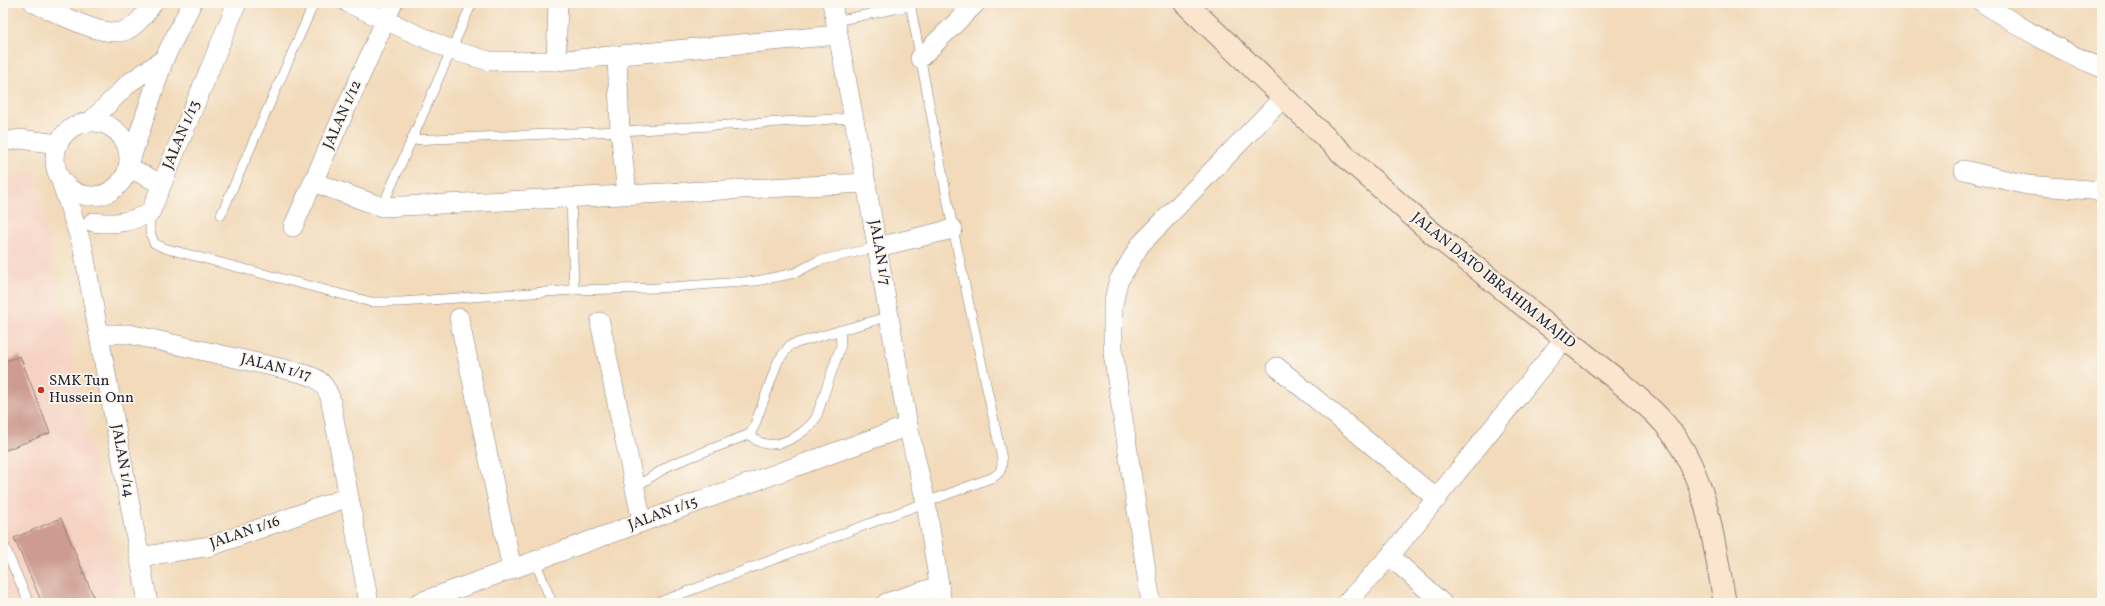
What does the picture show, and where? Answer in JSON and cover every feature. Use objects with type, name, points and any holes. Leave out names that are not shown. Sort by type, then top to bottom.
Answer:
[{"type":"street","points":[[34,3],[84,24],[115,33],[128,30],[146,13],[153,3]]},
{"type":"street","points":[[83,248],[93,222],[115,188],[124,179],[164,59],[192,3]]},
{"type":"street","name":"JALAN 1/13","points":[[150,213],[237,3]]},
{"type":"street","points":[[348,3],[451,50],[489,61],[556,61],[617,56],[836,28]]},
{"type":"street","name":"JALAN 1/12","points":[[293,228],[393,3]]},
{"type":"street","points":[[556,61],[558,3]]},
{"type":"street","name":"JALAN 1/7","points":[[832,3],[878,247],[908,426],[926,503],[940,595]]},
{"type":"street","points":[[920,58],[976,3]]},
{"type":"street","name":"JALAN DATO IBRAHIM MAJID","points":[[1185,3],[1345,156],[1430,231],[1643,401],[1675,436],[1686,454],[1703,496],[1725,603]]},
{"type":"street","points":[[1982,3],[2065,53],[2102,68]]},
{"type":"street","points":[[617,56],[620,131],[627,194]]},
{"type":"street","points":[[90,122],[129,84],[164,59]]},
{"type":"street","points":[[1151,603],[1113,353],[1113,305],[1118,282],[1140,245],[1284,97]]},
{"type":"street","points":[[115,188],[104,194],[92,196],[79,194],[68,188],[60,178],[55,161],[58,144],[71,128],[90,122],[101,123],[112,128],[120,135],[126,145],[129,156],[128,167]]},
{"type":"street","points":[[3,142],[20,139],[58,144]]},
{"type":"street","points":[[128,167],[161,184]]},
{"type":"street","points":[[1964,170],[2027,185],[2102,191]]},
{"type":"street","name":"JALAN 1/14","points":[[60,178],[83,248],[100,334],[148,603]]},
{"type":"street","points":[[313,182],[382,207],[866,183]]},
{"type":"street","points":[[93,222],[110,225],[133,220],[150,213]]},
{"type":"street","points":[[878,247],[953,229]]},
{"type":"street","points":[[459,318],[512,569]]},
{"type":"street","points":[[600,322],[642,522]]},
{"type":"street","name":"JALAN 1/17","points":[[100,334],[129,334],[316,377],[326,386],[330,397],[369,603]]},
{"type":"street","points":[[1346,603],[1390,556],[1564,339]]},
{"type":"street","points":[[1277,367],[1437,499]]},
{"type":"street","name":"JALAN 1/15","points":[[418,603],[908,426]]},
{"type":"street","name":"JALAN 1/16","points":[[139,558],[211,546],[348,497]]},
{"type":"street","points":[[1390,556],[1442,603]]},
{"type":"street","points":[[886,603],[940,595]]},
{"type":"lane","points":[[221,215],[314,3]]},
{"type":"lane","points":[[382,207],[472,3]]},
{"type":"lane","points":[[657,603],[991,478],[999,474],[1002,468],[1002,459],[953,229],[910,4],[836,28]]},
{"type":"lane","points":[[411,140],[620,131],[853,118]]},
{"type":"lane","points":[[571,197],[574,290]]},
{"type":"lane","points":[[150,213],[150,232],[154,243],[164,248],[371,302],[401,302],[574,290],[658,288],[774,278],[795,273],[818,261],[878,247]]},
{"type":"lane","points":[[634,488],[670,465],[750,434],[783,352],[790,345],[890,316]]},
{"type":"lane","points":[[750,434],[754,440],[759,442],[780,444],[788,441],[810,426],[816,418],[841,345],[840,330]]},
{"type":"lane","points":[[3,543],[29,603]]},
{"type":"lane","points":[[535,561],[552,603]]},
{"type":"shaded area","name":"SMK Tun Hussein Onn","points":[[33,171],[124,603],[3,603],[3,177]]},
{"type":"building","points":[[20,356],[50,433],[3,451],[3,362]]},
{"type":"building","points":[[61,518],[96,603],[42,603],[14,538]]},
{"type":"place","name":"SMK Tun Hussein Onn","points":[[41,390]]}]
